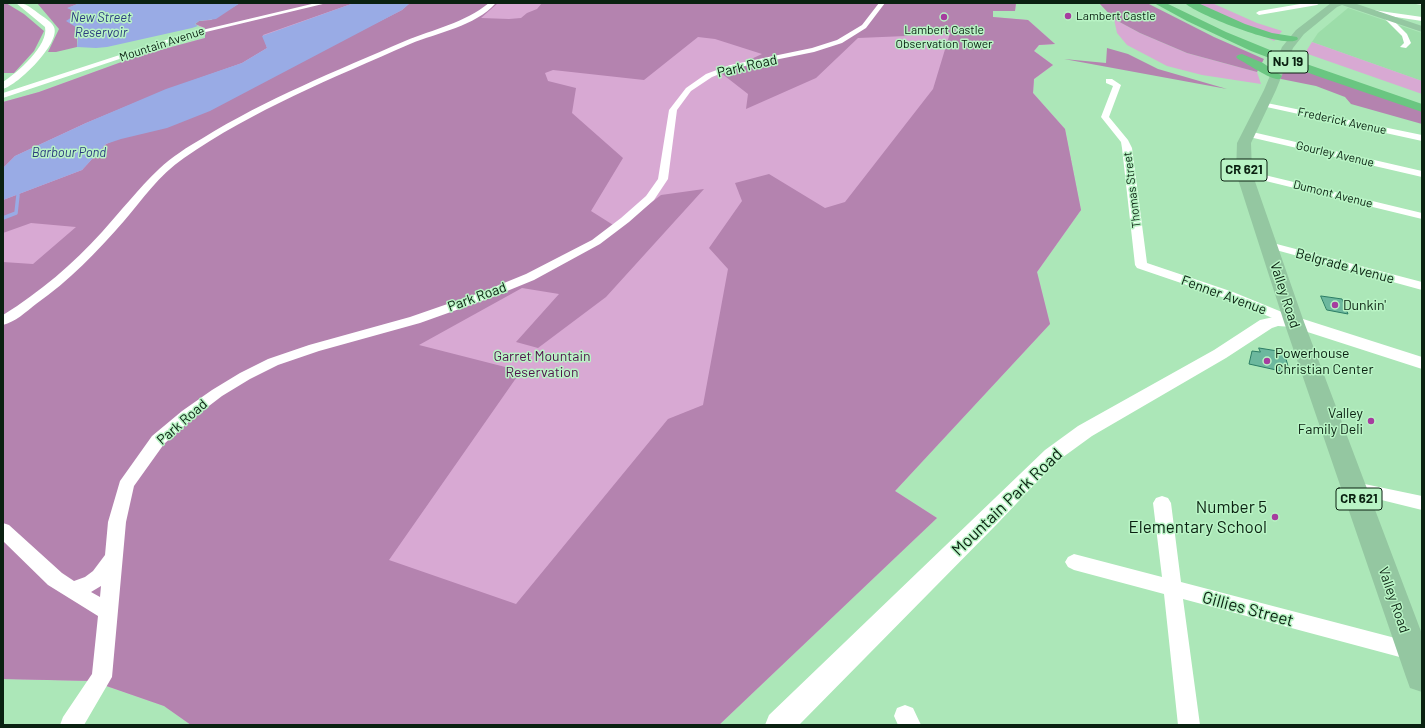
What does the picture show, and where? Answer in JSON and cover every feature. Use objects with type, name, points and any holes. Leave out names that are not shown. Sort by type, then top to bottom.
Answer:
[{"type":"highway","points":[[1148,3],[1169,18],[1195,33]]},
{"type":"highway","name":"NJ 19","points":[[1159,3],[1210,29],[1277,58],[1422,108]]},
{"type":"highway","name":"NJ 19","points":[[1178,3],[1215,22],[1270,46],[1334,71],[1422,100]]},
{"type":"highway","points":[[1190,3],[1289,45]]},
{"type":"highway","points":[[1230,51],[1253,62],[1278,69]]},
{"type":"main road","points":[[1345,3],[1422,29]]},
{"type":"main road","name":"Valley Road","points":[[1337,4],[1317,18],[1289,45],[1244,143],[1244,172],[1294,322],[1417,653],[1422,677]]},
{"type":"street","points":[[3,86],[16,78],[39,52],[47,41],[51,30],[46,24],[20,3]]},
{"type":"street","name":"Mountain Avenue","points":[[3,96],[183,36],[324,3]]},
{"type":"street","points":[[3,321],[21,310],[70,270],[109,232],[164,169],[179,157],[227,128],[275,102],[413,41],[470,21],[493,3]]},
{"type":"street","name":"Park Road","points":[[71,725],[102,677],[117,522],[126,485],[158,440],[187,414],[245,376],[273,362],[314,348],[415,320],[486,295],[530,277],[596,242],[625,220],[650,198],[663,179],[673,110],[685,92],[711,74],[727,69],[813,51],[846,39],[862,28],[882,3]]},
{"type":"street","points":[[1259,13],[1317,3]]},
{"type":"street","points":[[1324,3],[1337,4]]},
{"type":"street","points":[[1418,3],[1422,4]]},
{"type":"street","points":[[1373,12],[1422,19]]},
{"type":"street","points":[[1386,16],[1405,35],[1408,43],[1404,47]]},
{"type":"street","points":[[16,78],[58,78]]},
{"type":"street","name":"Thomas Street","points":[[1109,81],[1117,85],[1105,117],[1125,142],[1127,148],[1141,265]]},
{"type":"street","name":"Frederick Avenue","points":[[1262,104],[1422,138]]},
{"type":"street","name":"Gourley Avenue","points":[[1248,134],[1422,174]]},
{"type":"street","name":"Dumont Avenue","points":[[1244,172],[1422,216]]},
{"type":"street","name":"Belgrade Avenue","points":[[1269,245],[1422,286]]},
{"type":"street","name":"Fenner Avenue","points":[[1141,265],[1229,295],[1294,322],[1422,364]]},
{"type":"street","name":"Mountain Park Road","points":[[779,725],[985,522],[1026,479],[1052,455],[1085,431],[1210,360],[1266,324],[1278,321],[1294,322]]},
{"type":"street","points":[[1355,488],[1422,503]]},
{"type":"street","points":[[1162,503],[1189,725]]},
{"type":"street","points":[[3,530],[55,579],[108,612]]},
{"type":"street","points":[[72,590],[90,585],[102,576],[114,555]]},
{"type":"street","name":"Gillies Street","points":[[1074,562],[1417,653]]},
{"type":"shaded area","points":[[3,3],[6,3],[24,14],[44,31],[34,51],[14,73],[3,73]]},
{"type":"shaded area","points":[[37,3],[80,3],[68,8],[78,13],[77,47],[56,52],[48,52],[59,29]]},
{"type":"shaded area","points":[[240,3],[354,3],[263,35],[267,48],[242,63],[166,90],[86,123],[15,156],[3,168],[3,102],[39,92],[138,56],[205,38],[205,28],[195,24],[199,21],[211,20]]},
{"type":"shaded area","name":"Garret Mountain Reservation","points":[[410,3],[498,3],[481,18],[509,19],[521,18],[527,13],[537,9],[542,3],[1016,3],[1015,11],[993,11],[993,17],[1028,20],[1055,44],[1039,45],[1034,51],[1053,65],[1034,79],[1033,93],[1065,129],[1081,210],[1037,272],[1050,324],[895,491],[937,518],[719,725],[191,725],[164,706],[92,681],[3,679],[3,262],[33,264],[76,227],[31,223],[3,233],[3,200],[82,170],[106,144],[327,48],[402,10]],"holes":[[[920,31],[950,33],[933,89],[845,202],[825,208],[769,174],[735,183],[742,201],[709,248],[728,269],[703,405],[668,419],[516,604],[389,560],[521,371],[419,345],[522,288],[559,294],[516,342],[538,348],[606,297],[704,189],[661,195],[618,228],[591,211],[623,158],[572,113],[576,88],[548,81],[545,73],[553,70],[644,80],[698,37],[715,39],[762,54],[721,73],[748,94],[746,109],[816,78],[858,38],[906,36]]]},
{"type":"shaded area","points":[[1099,3],[1147,3],[1214,37],[1264,59],[1257,72],[1187,53],[1140,33],[1114,19]]},
{"type":"shaded area","points":[[1348,8],[1422,33],[1422,81],[1312,42],[1318,33]]},
{"type":"shaded area","points":[[1107,48],[1128,54],[1158,69],[1227,89],[1064,59],[1106,63]]},
{"type":"shaded area","points":[[1280,63],[1288,64],[1422,110],[1422,124],[1351,104],[1345,97],[1316,86],[1276,78]]},
{"type":"green space","name":"Garret Mountain Reservation","points":[[240,3],[1016,3],[1015,11],[993,11],[993,17],[1028,20],[1055,44],[1039,45],[1034,51],[1053,65],[1034,79],[1033,93],[1065,129],[1081,210],[1037,272],[1050,324],[895,491],[937,518],[719,725],[191,725],[164,706],[92,681],[3,679],[3,102],[39,92],[138,56],[205,38],[205,28],[198,26],[204,20],[216,19]]},
{"type":"green space","points":[[1192,3],[1212,3],[1257,23],[1282,31],[1274,41]]},
{"type":"green space","points":[[1114,19],[1140,33],[1187,53],[1257,72],[1261,84],[1202,75],[1167,66],[1127,45],[1117,33]]},
{"type":"green space","points":[[1312,42],[1422,81],[1422,94],[1305,53]]},
{"type":"water","name":"New Street Reservoir","points":[[80,3],[240,3],[216,19],[199,21],[195,24],[198,26],[192,28],[107,47],[96,48],[77,47],[79,29],[66,21],[78,13],[67,8]]},
{"type":"water","name":"Barbour Pond","points":[[354,3],[410,3],[402,10],[210,111],[167,128],[106,144],[82,170],[3,200],[3,168],[15,156],[86,123],[166,89],[242,63],[267,48],[262,36]]},
{"type":"building","name":"Dunkin'","points":[[1321,296],[1342,299],[1348,314],[1327,310]]},
{"type":"building","name":"Powerhouse Christian Center","points":[[1259,348],[1284,352],[1290,373],[1249,364],[1252,351],[1260,352]]},
{"type":"waterway","points":[[3,218],[16,213],[18,195]]},
{"type":"place","name":"Lambert Castle","points":[[1068,16]]},
{"type":"place","name":"Lambert Castle Observation Tower","points":[[944,17]]},
{"type":"place","name":"Dunkin'","points":[[1335,305]]},
{"type":"place","name":"Powerhouse Christian Center","points":[[1267,361]]},
{"type":"place","name":"Valley Family Deli","points":[[1371,421]]},
{"type":"place","name":"Number 5 Elementary School","points":[[1275,517]]}]
